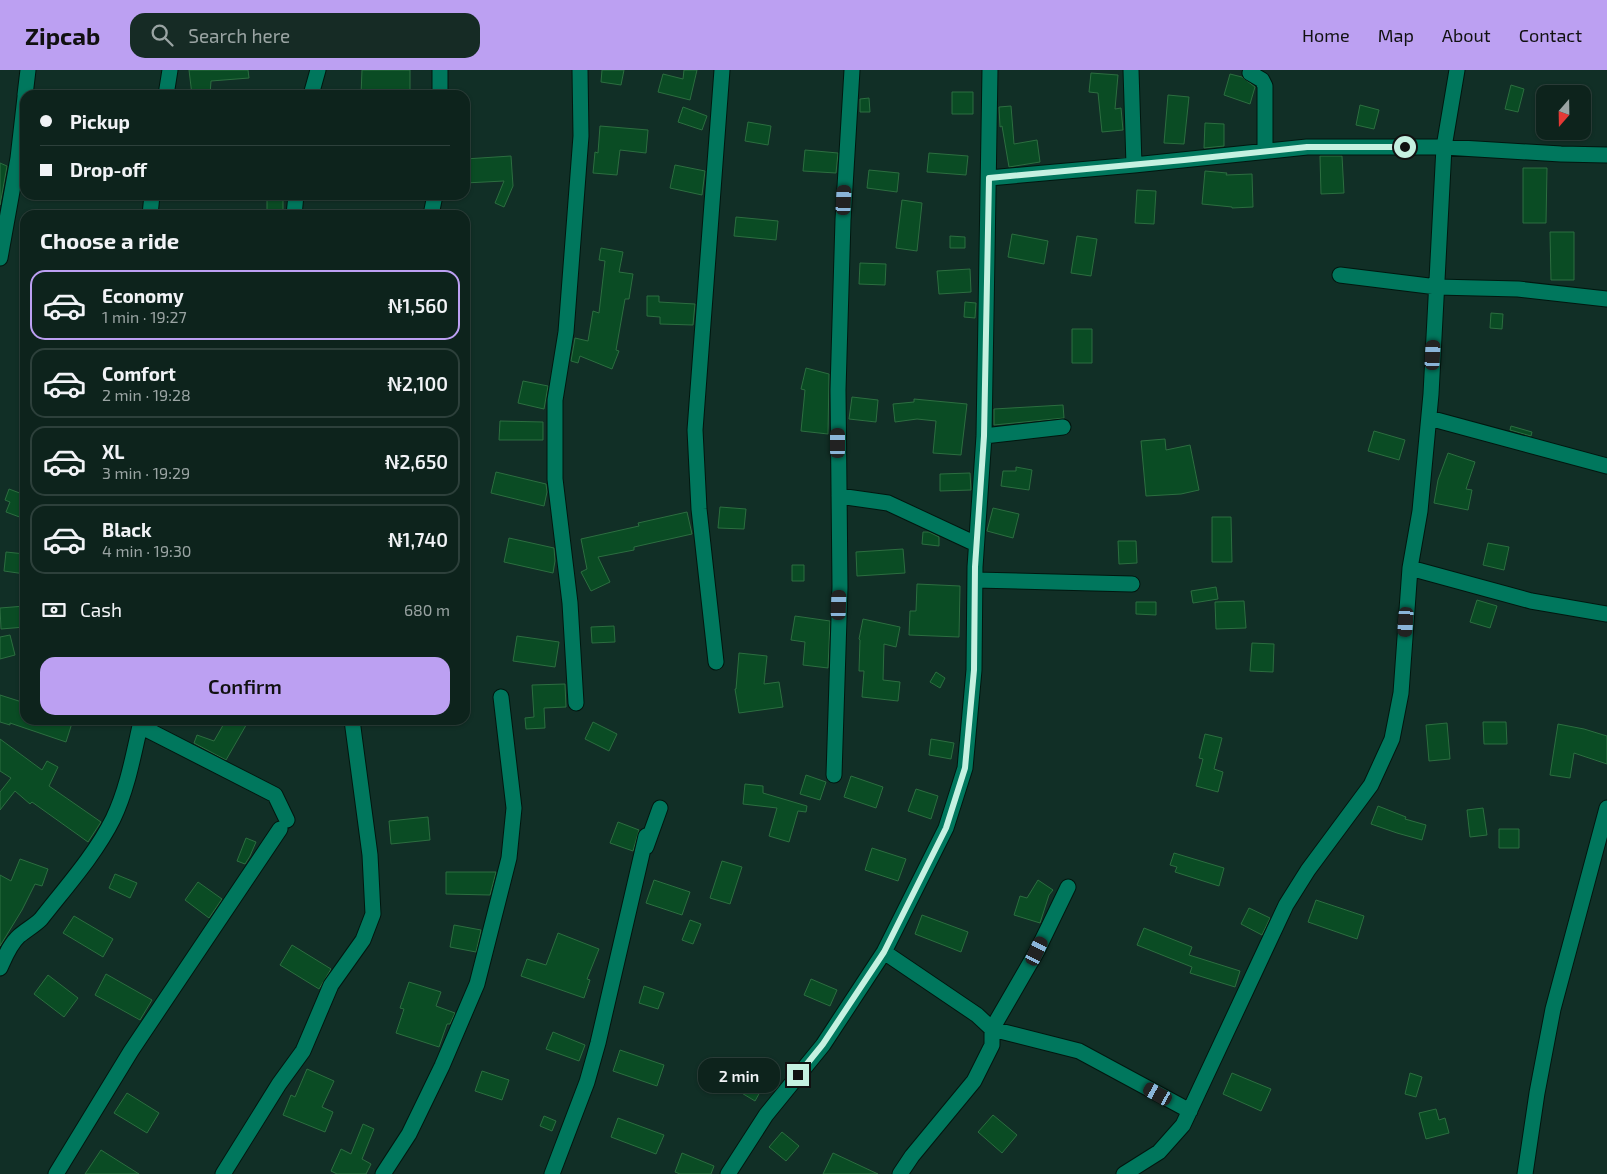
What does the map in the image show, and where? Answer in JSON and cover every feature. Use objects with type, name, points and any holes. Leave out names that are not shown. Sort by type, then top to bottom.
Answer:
[{"type":"street","points":[[26,90],[28,70]]},
{"type":"street","points":[[167,90],[170,70]]},
{"type":"street","points":[[312,90],[318,70]]},
{"type":"street","points":[[440,70],[440,90]]},
{"type":"street","points":[[576,703],[570,603],[555,479],[555,400],[566,332],[581,136],[580,70]]},
{"type":"street","points":[[716,662],[699,508],[695,430],[722,70]]},
{"type":"street","points":[[834,775],[840,586],[838,380],[843,220],[852,70]]},
{"type":"street","points":[[728,1174],[766,1115],[823,1044],[884,952],[946,828],[965,768],[974,670],[976,544],[984,436],[990,70]]},
{"type":"street","points":[[1132,70],[1134,165]]},
{"type":"street","points":[[1124,1174],[1159,1152],[1183,1125],[1286,906],[1308,870],[1370,785],[1392,739],[1401,693],[1410,568],[1420,511],[1429,418],[1444,147],[1457,70]]},
{"type":"street","points":[[1250,73],[1262,80],[1265,86],[1265,152]]},
{"type":"street","points":[[0,258],[20,140]]},
{"type":"street","points":[[989,178],[1307,147],[1444,147],[1607,155]]},
{"type":"street","points":[[1340,275],[1436,287],[1518,289],[1607,299]]},
{"type":"street","points":[[1429,418],[1607,466]]},
{"type":"street","points":[[984,436],[1063,427]]},
{"type":"street","points":[[839,496],[888,503],[976,544]]},
{"type":"street","points":[[1410,568],[1531,601],[1607,614]]},
{"type":"street","points":[[975,580],[1132,584]]},
{"type":"street","points":[[383,1174],[409,1134],[442,1066],[477,984],[509,858],[514,808],[502,698]]},
{"type":"street","points":[[0,968],[19,936],[34,927],[41,919],[99,843],[113,818],[126,785],[140,725]]},
{"type":"street","points":[[56,1174],[131,1051],[284,824],[275,795],[144,725]]},
{"type":"street","points":[[222,1174],[279,1084],[303,1051],[331,985],[363,940],[374,914],[370,855],[353,725]]},
{"type":"street","points":[[639,866],[660,808]]},
{"type":"street","points":[[1525,1174],[1537,1093],[1553,1008],[1607,808]]},
{"type":"street","points":[[552,1174],[587,1082],[598,1044],[646,836]]},
{"type":"street","points":[[900,1174],[912,1156],[974,1081],[992,1045],[992,1029],[1037,951],[1068,887]]},
{"type":"street","points":[[884,952],[977,1015],[992,1029],[1079,1051],[1190,1111]]},
{"type":"building","points":[[189,70],[248,70],[249,78],[211,81],[210,90],[191,90]]},
{"type":"building","points":[[362,70],[410,70],[410,90],[361,90]]},
{"type":"building","points":[[602,70],[624,70],[621,85],[601,82]]},
{"type":"building","points":[[684,70],[697,70],[690,100],[658,92],[663,74],[683,79]]},
{"type":"building","points":[[1091,73],[1118,75],[1115,109],[1121,108],[1123,130],[1102,132],[1098,93],[1089,92]]},
{"type":"building","points":[[1230,74],[1242,77],[1255,87],[1250,104],[1224,95]]},
{"type":"building","points":[[1511,85],[1524,89],[1518,112],[1505,109]]},
{"type":"building","points":[[952,92],[973,92],[973,114],[952,114]]},
{"type":"building","points":[[1168,95],[1189,97],[1184,144],[1164,143]]},
{"type":"building","points":[[869,98],[870,112],[860,112],[860,99]]},
{"type":"building","points":[[1360,105],[1379,110],[1374,129],[1356,125]]},
{"type":"building","points":[[1011,106],[1014,144],[1037,140],[1040,162],[1009,167],[1002,126],[1000,127],[999,107]]},
{"type":"building","points":[[683,107],[707,116],[702,130],[678,122]]},
{"type":"building","points":[[748,122],[771,126],[768,145],[745,141]]},
{"type":"building","points":[[1205,123],[1224,124],[1224,146],[1204,148]]},
{"type":"building","points":[[600,126],[648,130],[646,153],[620,150],[617,175],[593,173],[595,152],[598,153]]},
{"type":"building","points":[[805,150],[838,153],[836,173],[803,171]]},
{"type":"building","points":[[929,153],[968,156],[966,175],[927,172]]},
{"type":"building","points":[[511,156],[513,186],[504,207],[495,203],[504,181],[470,183],[470,159]]},
{"type":"building","points":[[1320,156],[1342,156],[1344,193],[1321,194]]},
{"type":"building","points":[[0,163],[7,166],[0,205]]},
{"type":"building","points":[[675,165],[705,171],[702,195],[670,188]]},
{"type":"building","points":[[1523,168],[1547,168],[1546,223],[1523,223]]},
{"type":"building","points":[[869,170],[899,173],[897,192],[867,188]]},
{"type":"building","points":[[1205,171],[1227,173],[1226,175],[1252,174],[1253,207],[1232,208],[1202,204]]},
{"type":"building","points":[[1137,190],[1156,191],[1154,224],[1135,223]]},
{"type":"building","points":[[267,200],[283,200],[283,210],[267,210]]},
{"type":"building","points":[[902,200],[922,203],[917,251],[896,248]]},
{"type":"building","points":[[736,217],[778,221],[776,240],[734,236]]},
{"type":"building","points":[[1550,232],[1574,232],[1574,280],[1551,280]]},
{"type":"building","points":[[1012,234],[1048,241],[1044,264],[1008,257]]},
{"type":"building","points":[[950,236],[965,237],[965,248],[950,248]]},
{"type":"building","points":[[1077,236],[1097,239],[1091,276],[1071,273]]},
{"type":"building","points":[[601,248],[623,252],[619,272],[633,274],[629,299],[625,299],[616,350],[619,351],[612,369],[580,356],[578,363],[571,361],[575,338],[588,341],[593,311],[599,313],[605,261],[599,260]]},
{"type":"building","points":[[860,263],[886,264],[885,285],[859,284]]},
{"type":"building","points":[[970,269],[971,292],[939,294],[937,271]]},
{"type":"building","points":[[647,296],[659,296],[659,302],[695,304],[693,325],[660,324],[660,317],[647,316]]},
{"type":"building","points":[[965,302],[976,303],[975,318],[964,317]]},
{"type":"building","points":[[1491,313],[1503,314],[1502,329],[1490,328]]},
{"type":"building","points":[[1072,329],[1092,329],[1092,363],[1072,363]]},
{"type":"building","points":[[806,368],[829,374],[828,434],[801,431],[805,390],[801,389]]},
{"type":"building","points":[[523,381],[548,386],[544,409],[518,403]]},
{"type":"building","points":[[852,397],[878,400],[876,422],[849,419]]},
{"type":"building","points":[[914,399],[967,404],[961,455],[933,453],[936,421],[917,419],[895,422],[893,404],[914,402]]},
{"type":"building","points":[[1063,405],[1064,418],[994,425],[994,409]]},
{"type":"building","points":[[500,421],[543,422],[543,440],[499,440]]},
{"type":"building","points":[[1511,426],[1532,432],[1531,436],[1510,430]]},
{"type":"building","points":[[1374,431],[1405,440],[1399,460],[1368,451]]},
{"type":"building","points":[[1165,439],[1166,450],[1190,445],[1199,490],[1181,494],[1146,496],[1141,441]]},
{"type":"building","points":[[1448,453],[1475,462],[1466,489],[1472,490],[1468,510],[1434,503],[1438,480]]},
{"type":"building","points":[[1016,467],[1032,470],[1029,490],[1001,486],[1003,471],[1016,471]]},
{"type":"building","points":[[496,472],[546,484],[547,492],[544,506],[491,493]]},
{"type":"building","points":[[970,473],[971,490],[940,491],[940,474]]},
{"type":"building","points":[[9,489],[20,493],[20,517],[6,512],[10,502],[5,500]]},
{"type":"building","points":[[720,507],[746,509],[744,529],[718,528]]},
{"type":"building","points":[[993,508],[1019,514],[1013,538],[987,531]]},
{"type":"building","points":[[687,512],[692,534],[634,547],[634,550],[598,557],[610,582],[591,591],[581,572],[587,569],[581,539],[639,526],[638,523]]},
{"type":"building","points":[[1212,517],[1231,517],[1232,562],[1212,562]]},
{"type":"building","points":[[923,532],[929,532],[939,537],[939,546],[922,544]]},
{"type":"building","points":[[509,538],[554,548],[555,561],[553,573],[504,562]]},
{"type":"building","points":[[1118,541],[1136,541],[1137,563],[1119,564]]},
{"type":"building","points":[[1488,543],[1509,547],[1504,570],[1483,565]]},
{"type":"building","points":[[903,549],[905,573],[857,576],[856,552]]},
{"type":"building","points":[[6,552],[20,553],[20,573],[4,571]]},
{"type":"building","points":[[792,565],[804,565],[804,581],[792,581]]},
{"type":"building","points":[[917,584],[960,586],[959,637],[909,635],[910,611],[916,611]]},
{"type":"building","points":[[1216,587],[1218,599],[1193,603],[1191,591]]},
{"type":"building","points":[[1477,600],[1497,606],[1490,628],[1470,622]]},
{"type":"building","points":[[1244,601],[1246,628],[1216,629],[1215,602]]},
{"type":"building","points":[[1136,602],[1156,602],[1156,615],[1136,614]]},
{"type":"building","points":[[20,606],[20,627],[1,629],[0,608]]},
{"type":"building","points":[[795,616],[830,621],[828,668],[803,665],[805,642],[791,640]]},
{"type":"building","points":[[863,619],[900,627],[896,647],[884,644],[883,680],[900,682],[898,701],[862,697],[864,671],[859,671],[859,639]]},
{"type":"building","points":[[614,626],[615,642],[592,643],[591,627]]},
{"type":"building","points":[[10,635],[15,655],[0,659],[0,637]]},
{"type":"building","points":[[517,636],[559,642],[555,667],[513,661]]},
{"type":"building","points":[[1252,643],[1274,644],[1273,672],[1250,671]]},
{"type":"building","points":[[739,653],[767,656],[764,684],[779,682],[783,707],[739,713],[735,689]]},
{"type":"building","points":[[936,672],[945,678],[940,688],[930,682]]},
{"type":"building","points":[[565,684],[566,707],[544,708],[545,728],[526,729],[525,718],[534,717],[532,685]]},
{"type":"building","points":[[0,695],[20,701],[20,725],[71,725],[66,742],[10,723],[10,725],[0,722]]},
{"type":"building","points":[[593,722],[617,734],[609,751],[585,739]]},
{"type":"building","points":[[1483,722],[1506,722],[1507,744],[1484,744]]},
{"type":"building","points":[[1447,723],[1450,759],[1429,761],[1426,725]]},
{"type":"building","points":[[1558,724],[1607,736],[1607,764],[1574,753],[1570,778],[1550,775]]},
{"type":"building","points":[[223,725],[246,725],[226,760],[194,743],[197,735],[214,741]]},
{"type":"building","points":[[1205,734],[1222,738],[1214,769],[1223,772],[1218,792],[1196,786],[1203,759],[1199,758]]},
{"type":"building","points":[[0,739],[42,770],[47,761],[58,767],[49,786],[101,822],[88,842],[32,802],[30,804],[15,791],[0,810],[0,792],[11,778],[0,771]]},
{"type":"building","points":[[931,739],[954,743],[951,759],[929,755]]},
{"type":"building","points":[[806,775],[826,782],[820,800],[800,794]]},
{"type":"building","points":[[851,776],[883,787],[876,808],[844,797]]},
{"type":"building","points":[[745,784],[763,786],[763,793],[807,806],[806,812],[798,811],[789,842],[769,836],[777,808],[743,804]]},
{"type":"building","points":[[916,789],[938,796],[931,819],[908,811]]},
{"type":"building","points":[[1378,806],[1406,817],[1405,819],[1426,825],[1422,840],[1371,824]]},
{"type":"building","points":[[1483,808],[1487,835],[1470,837],[1467,810]]},
{"type":"building","points":[[428,817],[430,840],[391,844],[389,821]]},
{"type":"building","points":[[618,822],[639,830],[633,851],[610,843]]},
{"type":"building","points":[[1499,829],[1519,829],[1519,848],[1499,848]]},
{"type":"building","points":[[246,838],[256,842],[245,864],[237,861]]},
{"type":"building","points":[[872,848],[906,859],[898,881],[865,870]]},
{"type":"building","points":[[1174,853],[1224,868],[1219,886],[1175,872],[1177,867],[1170,865]]},
{"type":"building","points":[[20,859],[48,869],[42,886],[35,884],[0,946],[0,875],[11,881]]},
{"type":"building","points":[[722,861],[742,867],[730,904],[710,898]]},
{"type":"building","points":[[446,872],[496,872],[490,895],[446,894]]},
{"type":"building","points":[[115,874],[137,883],[130,898],[109,888]]},
{"type":"building","points":[[654,880],[690,892],[682,915],[646,903]]},
{"type":"building","points":[[1038,880],[1053,890],[1049,895],[1040,923],[1014,915],[1020,896],[1027,898]]},
{"type":"building","points":[[198,882],[222,899],[209,918],[185,900]]},
{"type":"building","points":[[1316,900],[1364,916],[1357,939],[1308,922]]},
{"type":"building","points":[[1249,908],[1270,918],[1262,935],[1241,924]]},
{"type":"building","points":[[922,915],[968,932],[961,952],[915,934]]},
{"type":"building","points":[[74,916],[113,939],[103,957],[63,933]]},
{"type":"building","points":[[690,920],[701,924],[693,944],[682,940]]},
{"type":"building","points":[[454,925],[481,930],[476,952],[450,947]]},
{"type":"building","points":[[1144,928],[1192,947],[1189,955],[1240,971],[1235,987],[1190,973],[1192,967],[1137,945]]},
{"type":"building","points":[[558,933],[599,949],[587,979],[590,980],[584,998],[521,976],[527,959],[546,965]]},
{"type":"building","points":[[292,945],[331,969],[319,989],[280,965]]},
{"type":"building","points":[[106,974],[152,1000],[140,1020],[95,995]]},
{"type":"building","points":[[48,975],[78,998],[64,1017],[34,994]]},
{"type":"building","points":[[811,979],[837,990],[830,1006],[804,995]]},
{"type":"building","points":[[409,982],[441,992],[436,1006],[455,1013],[450,1024],[447,1024],[439,1047],[396,1033],[404,1009],[400,1008]]},
{"type":"building","points":[[644,986],[664,993],[658,1009],[639,1003]]},
{"type":"building","points":[[553,1032],[585,1045],[579,1061],[546,1049]]},
{"type":"building","points":[[620,1050],[664,1065],[657,1086],[613,1071]]},
{"type":"building","points":[[307,1069],[334,1081],[322,1107],[333,1112],[325,1132],[283,1115],[291,1095],[295,1097]]},
{"type":"building","points":[[740,1069],[765,1083],[755,1101],[730,1086]]},
{"type":"building","points":[[482,1071],[509,1080],[502,1100],[475,1091]]},
{"type":"building","points":[[1232,1073],[1271,1089],[1261,1111],[1223,1094]]},
{"type":"building","points":[[1410,1073],[1422,1077],[1416,1097],[1405,1094]]},
{"type":"building","points":[[127,1093],[159,1113],[147,1133],[114,1113]]},
{"type":"building","points":[[1436,1109],[1439,1120],[1445,1118],[1449,1133],[1426,1139],[1419,1113]]},
{"type":"building","points":[[993,1115],[1017,1135],[1002,1153],[978,1132]]},
{"type":"building","points":[[544,1116],[556,1121],[552,1131],[540,1126]]},
{"type":"building","points":[[618,1118],[664,1135],[656,1154],[611,1137]]},
{"type":"building","points":[[363,1124],[374,1129],[362,1159],[371,1164],[366,1174],[337,1174],[331,1171],[341,1149],[351,1154]]},
{"type":"building","points":[[782,1132],[799,1146],[786,1161],[769,1147]]},
{"type":"building","points":[[101,1150],[139,1174],[85,1174]]},
{"type":"building","points":[[682,1153],[714,1166],[711,1174],[680,1174],[675,1172]]},
{"type":"building","points":[[833,1153],[878,1174],[823,1174]]},
{"type":"route","points":[[798,1075],[823,1044],[884,952],[946,828],[965,768],[974,670],[975,567],[984,436],[989,178],[1307,147],[1405,147]]}]
